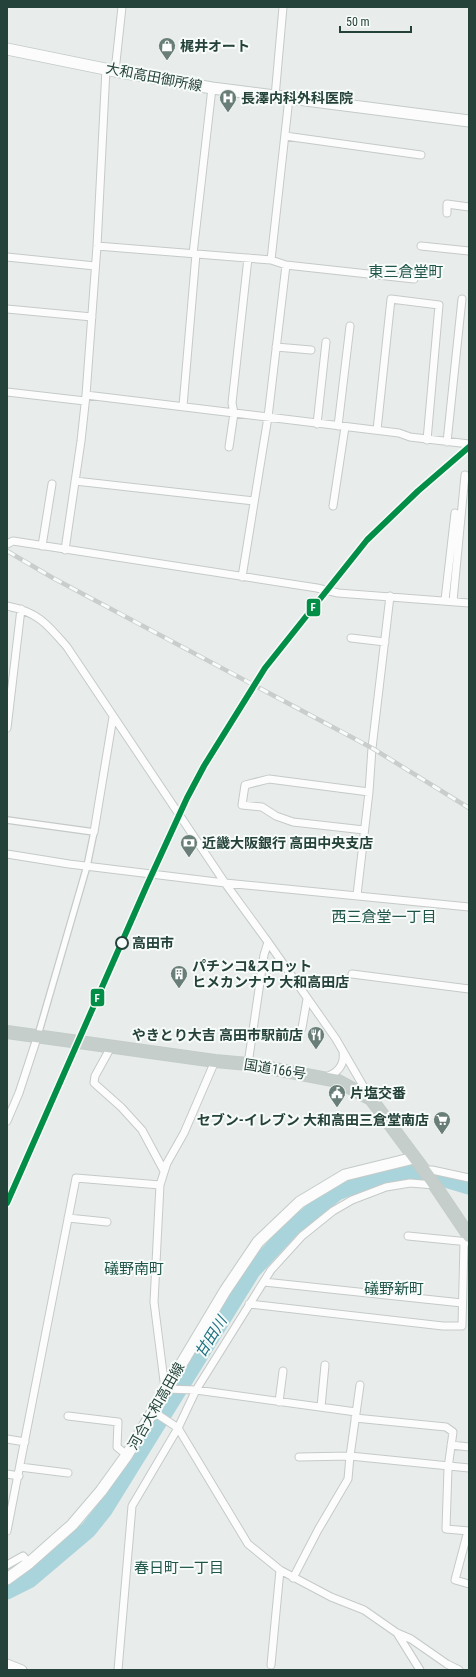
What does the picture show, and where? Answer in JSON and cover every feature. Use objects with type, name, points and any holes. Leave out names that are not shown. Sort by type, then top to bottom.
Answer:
[{"type":"highway","name":"国道166号","points":[[7,1032],[38,1035],[215,1061],[248,1064],[338,1081],[370,1099],[433,1183],[467,1240]]},
{"type":"main road","name":"大和高田御所線","points":[[7,49],[212,88],[469,121]]},
{"type":"main road","name":"河合大和高田線","points":[[7,1579],[29,1563],[72,1524],[101,1491],[156,1413],[225,1290],[258,1242],[300,1202],[345,1176],[414,1158]]},
{"type":"street","points":[[65,550],[86,398],[96,246],[111,70],[122,7]]},
{"type":"street","points":[[275,97],[283,7]]},
{"type":"street","points":[[183,406],[194,254],[212,88]]},
{"type":"street","points":[[271,260],[289,98]]},
{"type":"street","points":[[285,136],[421,155]]},
{"type":"street","points":[[447,213],[448,204],[469,207]]},
{"type":"street","points":[[96,246],[271,260],[286,265],[414,279]]},
{"type":"street","points":[[421,246],[469,251]]},
{"type":"street","points":[[7,257],[95,266]]},
{"type":"street","points":[[229,447],[234,413],[232,403],[248,258]]},
{"type":"street","points":[[242,577],[268,417],[286,265]]},
{"type":"street","points":[[447,442],[462,299]]},
{"type":"street","points":[[377,430],[391,300],[439,305],[427,440]]},
{"type":"street","points":[[7,309],[92,317]]},
{"type":"street","points":[[333,506],[350,326]]},
{"type":"street","points":[[317,424],[326,342]]},
{"type":"street","points":[[276,347],[311,350]]},
{"type":"street","points":[[7,392],[183,406],[317,424],[377,430],[399,433],[410,437],[427,440],[469,444]]},
{"type":"street","points":[[453,601],[465,475]]},
{"type":"street","points":[[75,481],[254,501]]},
{"type":"street","points":[[42,546],[52,484]]},
{"type":"street","points":[[445,600],[455,513]]},
{"type":"street","points":[[7,544],[13,541],[338,593],[469,603]]},
{"type":"street","points":[[357,896],[372,748],[390,596]]},
{"type":"street","points":[[7,606],[21,609],[46,623],[67,647],[225,883],[343,1050],[370,1099]]},
{"type":"street","points":[[7,728],[21,609]]},
{"type":"street","points":[[351,638],[385,642]]},
{"type":"street","points":[[7,1121],[19,1093],[38,1035],[87,866],[113,717]]},
{"type":"street","points":[[364,830],[293,822],[276,816],[262,807],[242,805],[245,785],[269,779],[368,792]]},
{"type":"street","points":[[7,820],[94,832]]},
{"type":"street","points":[[7,854],[87,866],[225,883],[469,907]]},
{"type":"street","points":[[248,1064],[264,955],[268,942]]},
{"type":"street","points":[[352,974],[469,988]]},
{"type":"street","points":[[302,1028],[307,999]]},
{"type":"street","points":[[111,1046],[95,1076],[94,1083],[121,1107],[142,1130],[164,1171]]},
{"type":"street","points":[[315,1076],[326,1077],[335,1073],[343,1061],[343,1050]]},
{"type":"street","points":[[215,1061],[184,1133],[164,1171],[160,1185],[154,1302],[170,1389],[193,1390],[321,1407],[356,1415],[446,1428],[453,1432],[448,1465],[446,1529],[469,1531],[455,1580],[469,1584]]},
{"type":"street","points":[[423,1170],[432,1170],[469,1177]]},
{"type":"street","points":[[7,1531],[8,1517],[19,1476],[76,1178],[160,1185]]},
{"type":"street","points":[[118,1670],[132,1506],[178,1428],[193,1390],[271,1270],[302,1236],[333,1211],[352,1200],[386,1187],[410,1183],[433,1183]]},
{"type":"street","points":[[68,1218],[108,1222]]},
{"type":"street","points":[[249,1304],[443,1326],[462,1326],[462,1303],[467,1240],[408,1236]]},
{"type":"street","points":[[264,1282],[462,1303]]},
{"type":"street","points":[[321,1407],[325,1365]]},
{"type":"street","points":[[279,1402],[283,1371]]},
{"type":"street","points":[[293,1578],[318,1530],[348,1479],[360,1385]]},
{"type":"street","points":[[156,1413],[178,1428],[248,1544],[280,1570],[293,1578],[364,1610],[397,1633],[412,1639],[447,1664],[459,1670]]},
{"type":"street","points":[[68,1416],[118,1422],[117,1447],[127,1455]]},
{"type":"street","points":[[7,1439],[25,1442]]},
{"type":"street","points":[[451,1445],[469,1447]]},
{"type":"street","points":[[299,1457],[350,1456],[469,1468]]},
{"type":"street","points":[[20,1467],[68,1473]]},
{"type":"street","points":[[7,1474],[19,1476]]},
{"type":"street","points":[[7,1565],[23,1556],[29,1563]]},
{"type":"street","points":[[271,1665],[280,1570]]},
{"type":"street","points":[[397,1633],[420,1670]]},
{"type":"street","points":[[7,1664],[22,1670]]},
{"type":"waterway","name":"甘田川","points":[[7,1591],[29,1580],[88,1530],[104,1510],[252,1271],[293,1227],[337,1192],[375,1178],[406,1172],[439,1177],[469,1186]]},
{"type":"railway","points":[[7,551],[53,578],[372,748],[469,808]]},
{"type":"transit line","name":"F","points":[[7,1203],[147,885],[187,798],[204,766],[265,668],[367,540],[418,491],[469,447]]},
{"type":"place","name":"梶井オート","points":[[167,61]]},
{"type":"place","name":"長澤内科外科医院","points":[[228,113]]},
{"type":"place","name":"近畿大阪銀行 高田中央支店","points":[[189,858]]},
{"type":"place","name":"高田市","points":[[122,943]]},
{"type":"place","name":"パチンコ&スロット ヒメカンナウ 大和高田店","points":[[179,989]]},
{"type":"place","name":"やきとり大吉 高田市駅前店","points":[[316,1050]]},
{"type":"place","name":"片塩交番","points":[[337,1108]]},
{"type":"place","name":"セブン-イレブン 大和高田三倉堂南店","points":[[442,1135]]},
{"type":"district","name":"東三倉堂町","points":[[406,272]]},
{"type":"district","name":"西三倉堂一丁目","points":[[384,917]]},
{"type":"district","name":"礒野南町","points":[[134,1269]]},
{"type":"district","name":"礒野新町","points":[[394,1289]]},
{"type":"district","name":"春日町一丁目","points":[[179,1568]]}]
